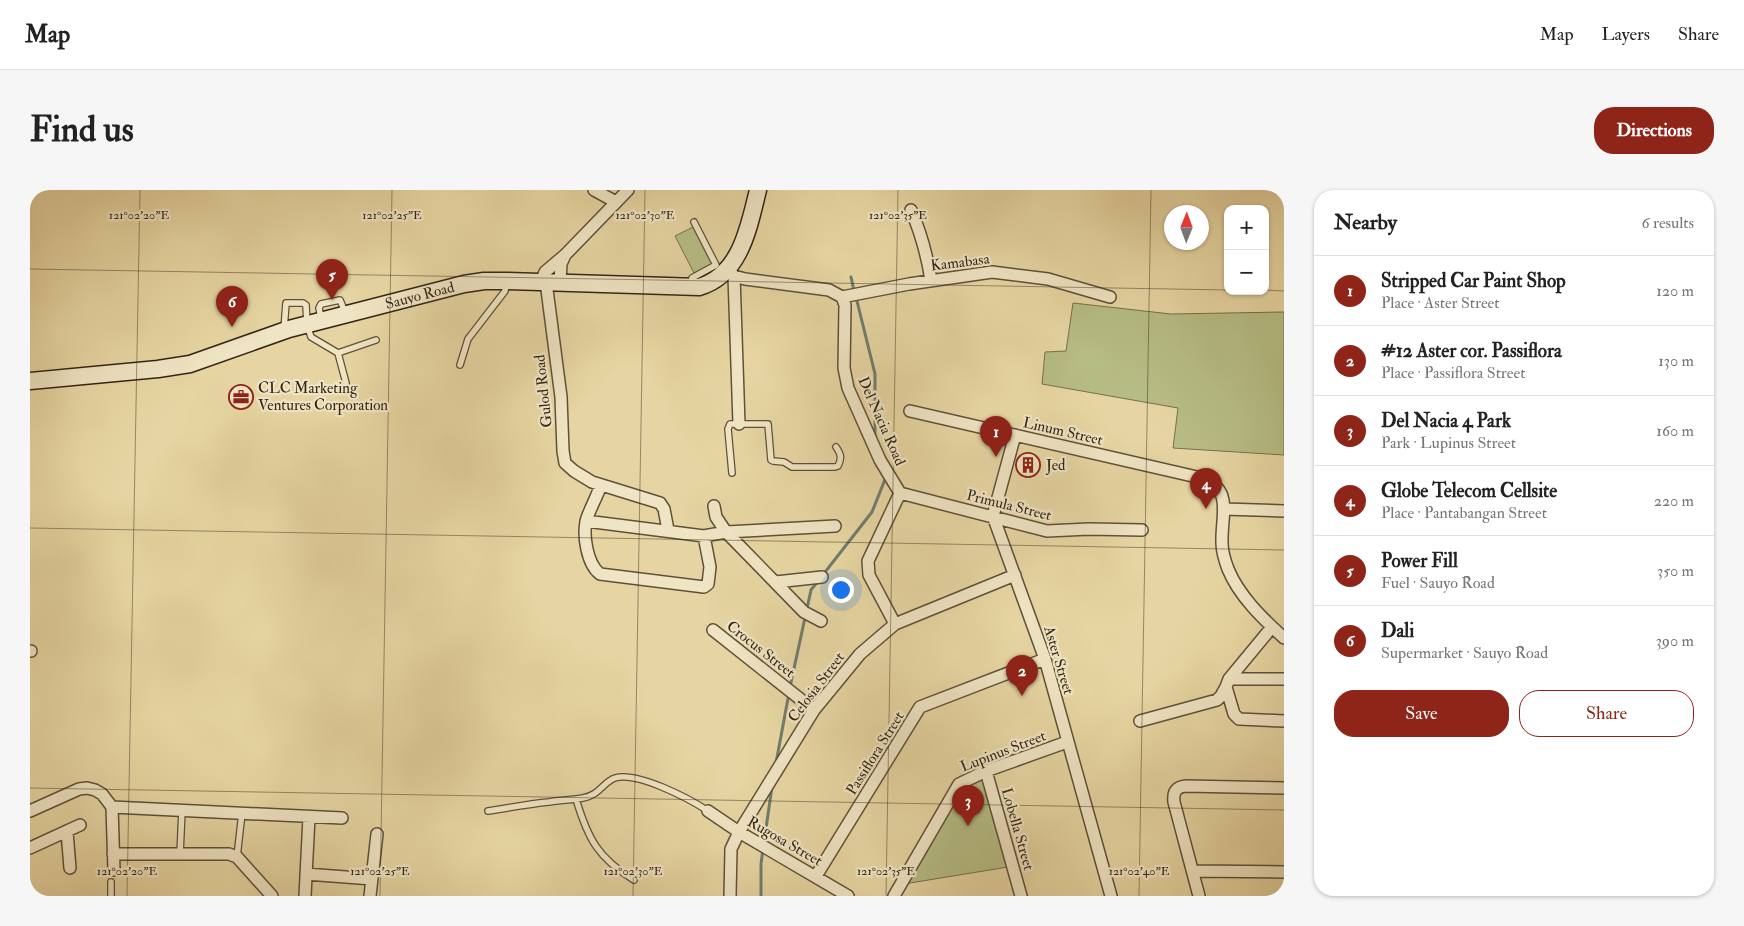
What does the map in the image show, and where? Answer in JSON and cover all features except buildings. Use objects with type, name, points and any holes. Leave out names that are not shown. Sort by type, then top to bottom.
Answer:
[{"type":"main road","name":"Sauyo Road","points":[[30,381],[177,367],[203,360],[284,331],[464,284],[484,281],[690,287],[707,285],[731,273],[745,239],[758,190]]},
{"type":"street","points":[[594,190],[616,202]]},
{"type":"street","points":[[549,282],[545,272],[565,255],[628,190]]},
{"type":"street","points":[[911,210],[920,231],[931,280]]},
{"type":"street","name":"Gulod Road","points":[[565,255],[549,282],[560,390],[564,457],[569,468],[597,483],[660,503],[664,509],[668,530]]},
{"type":"street","name":"Kamabasa","points":[[842,297],[931,280],[992,272],[1048,279],[1110,297]]},
{"type":"street","points":[[739,424],[731,273],[829,290],[842,297]]},
{"type":"street","name":"Del Nacia Road","points":[[842,297],[845,304],[844,368],[848,388],[880,460],[900,493]]},
{"type":"street","name":"Linum Street","points":[[910,411],[1197,476],[1210,481],[1220,489],[1224,509]]},
{"type":"street","points":[[994,516],[1014,435]]},
{"type":"street","points":[[597,483],[586,521],[586,546],[590,561],[595,571],[600,574],[699,588],[704,587],[708,584],[710,567],[704,536]]},
{"type":"street","points":[[895,624],[869,575],[868,561],[900,493]]},
{"type":"street","name":"Primula Street","points":[[900,493],[1047,531],[1142,530]]},
{"type":"street","points":[[714,506],[716,517],[726,532],[804,612],[821,621]]},
{"type":"street","points":[[1284,510],[1224,509],[1222,545],[1228,568],[1241,592],[1284,638]]},
{"type":"street","name":"Aster Street","points":[[994,516],[1045,659],[1111,896]]},
{"type":"street","points":[[586,521],[704,536],[726,532],[835,526]]},
{"type":"street","name":"Celosia Street","points":[[730,896],[731,849],[738,832],[814,710],[860,654],[895,624],[1015,575]]},
{"type":"street","points":[[776,582],[822,577]]},
{"type":"street","points":[[1140,721],[1217,700],[1227,683],[1272,626]]},
{"type":"street","name":"Crocus Street","points":[[713,630],[814,710]]},
{"type":"street","name":"Passiflora Street","points":[[816,876],[920,707],[1045,659]]},
{"type":"street","points":[[1227,683],[1284,679]]},
{"type":"street","points":[[1227,683],[1234,714],[1239,720],[1284,721]]},
{"type":"street","name":"Lupinus Street","points":[[894,896],[959,784],[986,771],[1068,742]]},
{"type":"street","name":"Lobella Street","points":[[986,771],[1021,896]]},
{"type":"street","points":[[1199,896],[1174,802],[1173,795],[1176,790],[1186,786],[1284,788]]},
{"type":"street","points":[[30,811],[73,791],[87,788],[102,794],[112,807],[114,870]]},
{"type":"street","points":[[112,807],[342,818]]},
{"type":"street","name":"Rugosa Street","points":[[708,811],[738,832],[848,896]]},
{"type":"street","points":[[305,896],[309,817]]},
{"type":"street","points":[[30,848],[80,826]]},
{"type":"street","points":[[67,832],[70,868]]},
{"type":"street","points":[[370,896],[377,834]]},
{"type":"street","points":[[113,854],[229,854],[237,857],[272,896]]},
{"type":"street","points":[[1193,871],[1284,872]]},
{"type":"street","points":[[306,874],[372,879]]},
{"type":"lane","points":[[690,287],[692,278],[716,265],[694,222]]},
{"type":"lane","points":[[460,365],[468,340],[505,291],[506,281]]},
{"type":"lane","points":[[284,331],[285,305],[287,302],[305,303],[314,323],[311,337],[338,353],[346,383]]},
{"type":"lane","points":[[338,353],[376,340]]},
{"type":"lane","points":[[732,473],[728,428],[730,424],[768,424],[771,460],[773,462],[784,462],[792,467],[838,466],[841,460],[840,453],[836,447]]},
{"type":"lane","points":[[488,811],[576,799],[593,795],[616,778],[633,777],[683,796],[708,811]]},
{"type":"lane","points":[[576,799],[585,829],[602,856],[634,880]]},
{"type":"lane","points":[[180,854],[182,810]]},
{"type":"lane","points":[[237,857],[242,813]]},
{"type":"lane","points":[[111,882],[111,896]]},
{"type":"green space","points":[[695,226],[714,263],[694,273],[675,236]]},
{"type":"green space","points":[[1073,303],[1171,314],[1284,312],[1284,455],[1173,448],[1178,408],[1042,384],[1045,352],[1066,351]]},
{"type":"green space","points":[[985,775],[1008,867],[904,884],[961,786]]},
{"type":"waterway","points":[[851,277],[854,291]]},
{"type":"waterway","points":[[856,297],[875,374],[875,436]]},
{"type":"waterway","points":[[822,576],[872,512],[886,477]]},
{"type":"waterway","points":[[790,687],[811,590],[818,581]]},
{"type":"waterway","points":[[776,763],[789,693]]},
{"type":"waterway","points":[[764,842],[772,787]]},
{"type":"waterway","points":[[761,896],[763,849]]},
{"type":"place","name":"Power Fill","points":[[332,300]]},
{"type":"place","name":"Dali","points":[[232,327]]},
{"type":"place","name":"CLC Marketing Ventures Corporation","points":[[241,397]]},
{"type":"place","name":"Stripped Car Paint Shop","points":[[996,457]]},
{"type":"place","name":"Jed","points":[[1028,465]]},
{"type":"place","name":"Globe Telecom Cellsite","points":[[1206,509]]},
{"type":"place","name":"#12 Aster cor. Passiflora","points":[[1022,696]]},
{"type":"place","name":"Del Nacia 4 Park","points":[[968,826]]}]
